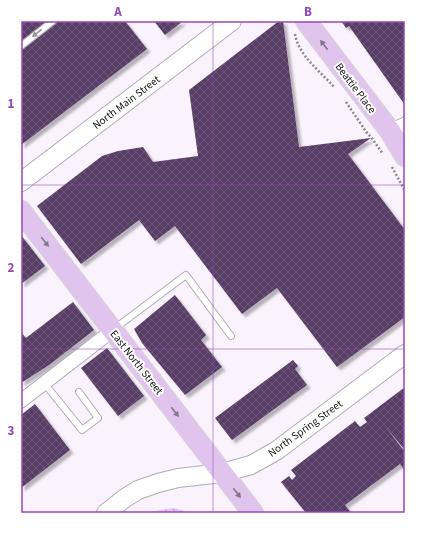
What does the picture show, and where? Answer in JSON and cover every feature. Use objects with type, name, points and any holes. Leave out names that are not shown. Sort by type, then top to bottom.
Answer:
[{"type":"main road","name":"Beattie Place","points":[[300,27],[398,128],[394,160]]},
{"type":"main road","name":"East North Street","points":[[21,211],[253,513]]},
{"type":"street","name":"North Main Street","points":[[21,182],[232,21]]},
{"type":"street","points":[[21,401],[113,330]]},
{"type":"street","name":"North Spring Street","points":[[106,513],[138,490],[158,483],[178,478],[222,472],[250,465],[276,451],[405,354]]},
{"type":"lane","points":[[21,46],[53,21]]},
{"type":"lane","points":[[113,330],[186,275],[231,336]]},
{"type":"lane","points":[[44,383],[82,430],[98,418],[79,392]]},
{"type":"path","points":[[300,27],[295,38],[307,58],[336,89]]},
{"type":"path","points":[[344,100],[367,133],[394,160],[405,191]]},
{"type":"shaded area","points":[[173,508],[184,511],[185,513],[150,513],[156,511]]},
{"type":"building","points":[[21,21],[48,21],[21,42]]},
{"type":"building","points":[[57,21],[125,21],[147,49],[21,145],[21,49]]},
{"type":"building","points":[[154,21],[183,21],[165,35]]},
{"type":"building","points":[[279,21],[283,21],[299,147],[371,138],[348,154],[405,230],[405,317],[337,367],[277,288],[242,314],[175,226],[155,241],[139,220],[81,264],[37,206],[102,156],[118,151],[143,147],[153,162],[198,156],[189,90]]},
{"type":"building","points":[[341,21],[405,21],[405,105],[349,26],[346,28]]},
{"type":"building","points":[[21,235],[45,266],[21,284]]},
{"type":"building","points":[[175,295],[206,335],[201,340],[222,367],[185,395],[142,343],[134,329]]},
{"type":"building","points":[[73,302],[94,330],[49,365],[21,383],[21,332],[26,338]]},
{"type":"building","points":[[107,348],[144,396],[118,416],[81,368]]},
{"type":"building","points":[[293,360],[298,366],[295,369],[307,385],[232,440],[215,418]]},
{"type":"building","points":[[405,387],[405,450],[384,425],[405,452],[405,471],[400,464],[345,505],[351,513],[306,513],[281,482],[289,476],[292,480],[296,476],[291,470],[355,421],[360,427],[367,422],[364,418]]},
{"type":"building","points":[[35,404],[70,450],[21,488],[21,415]]}]
